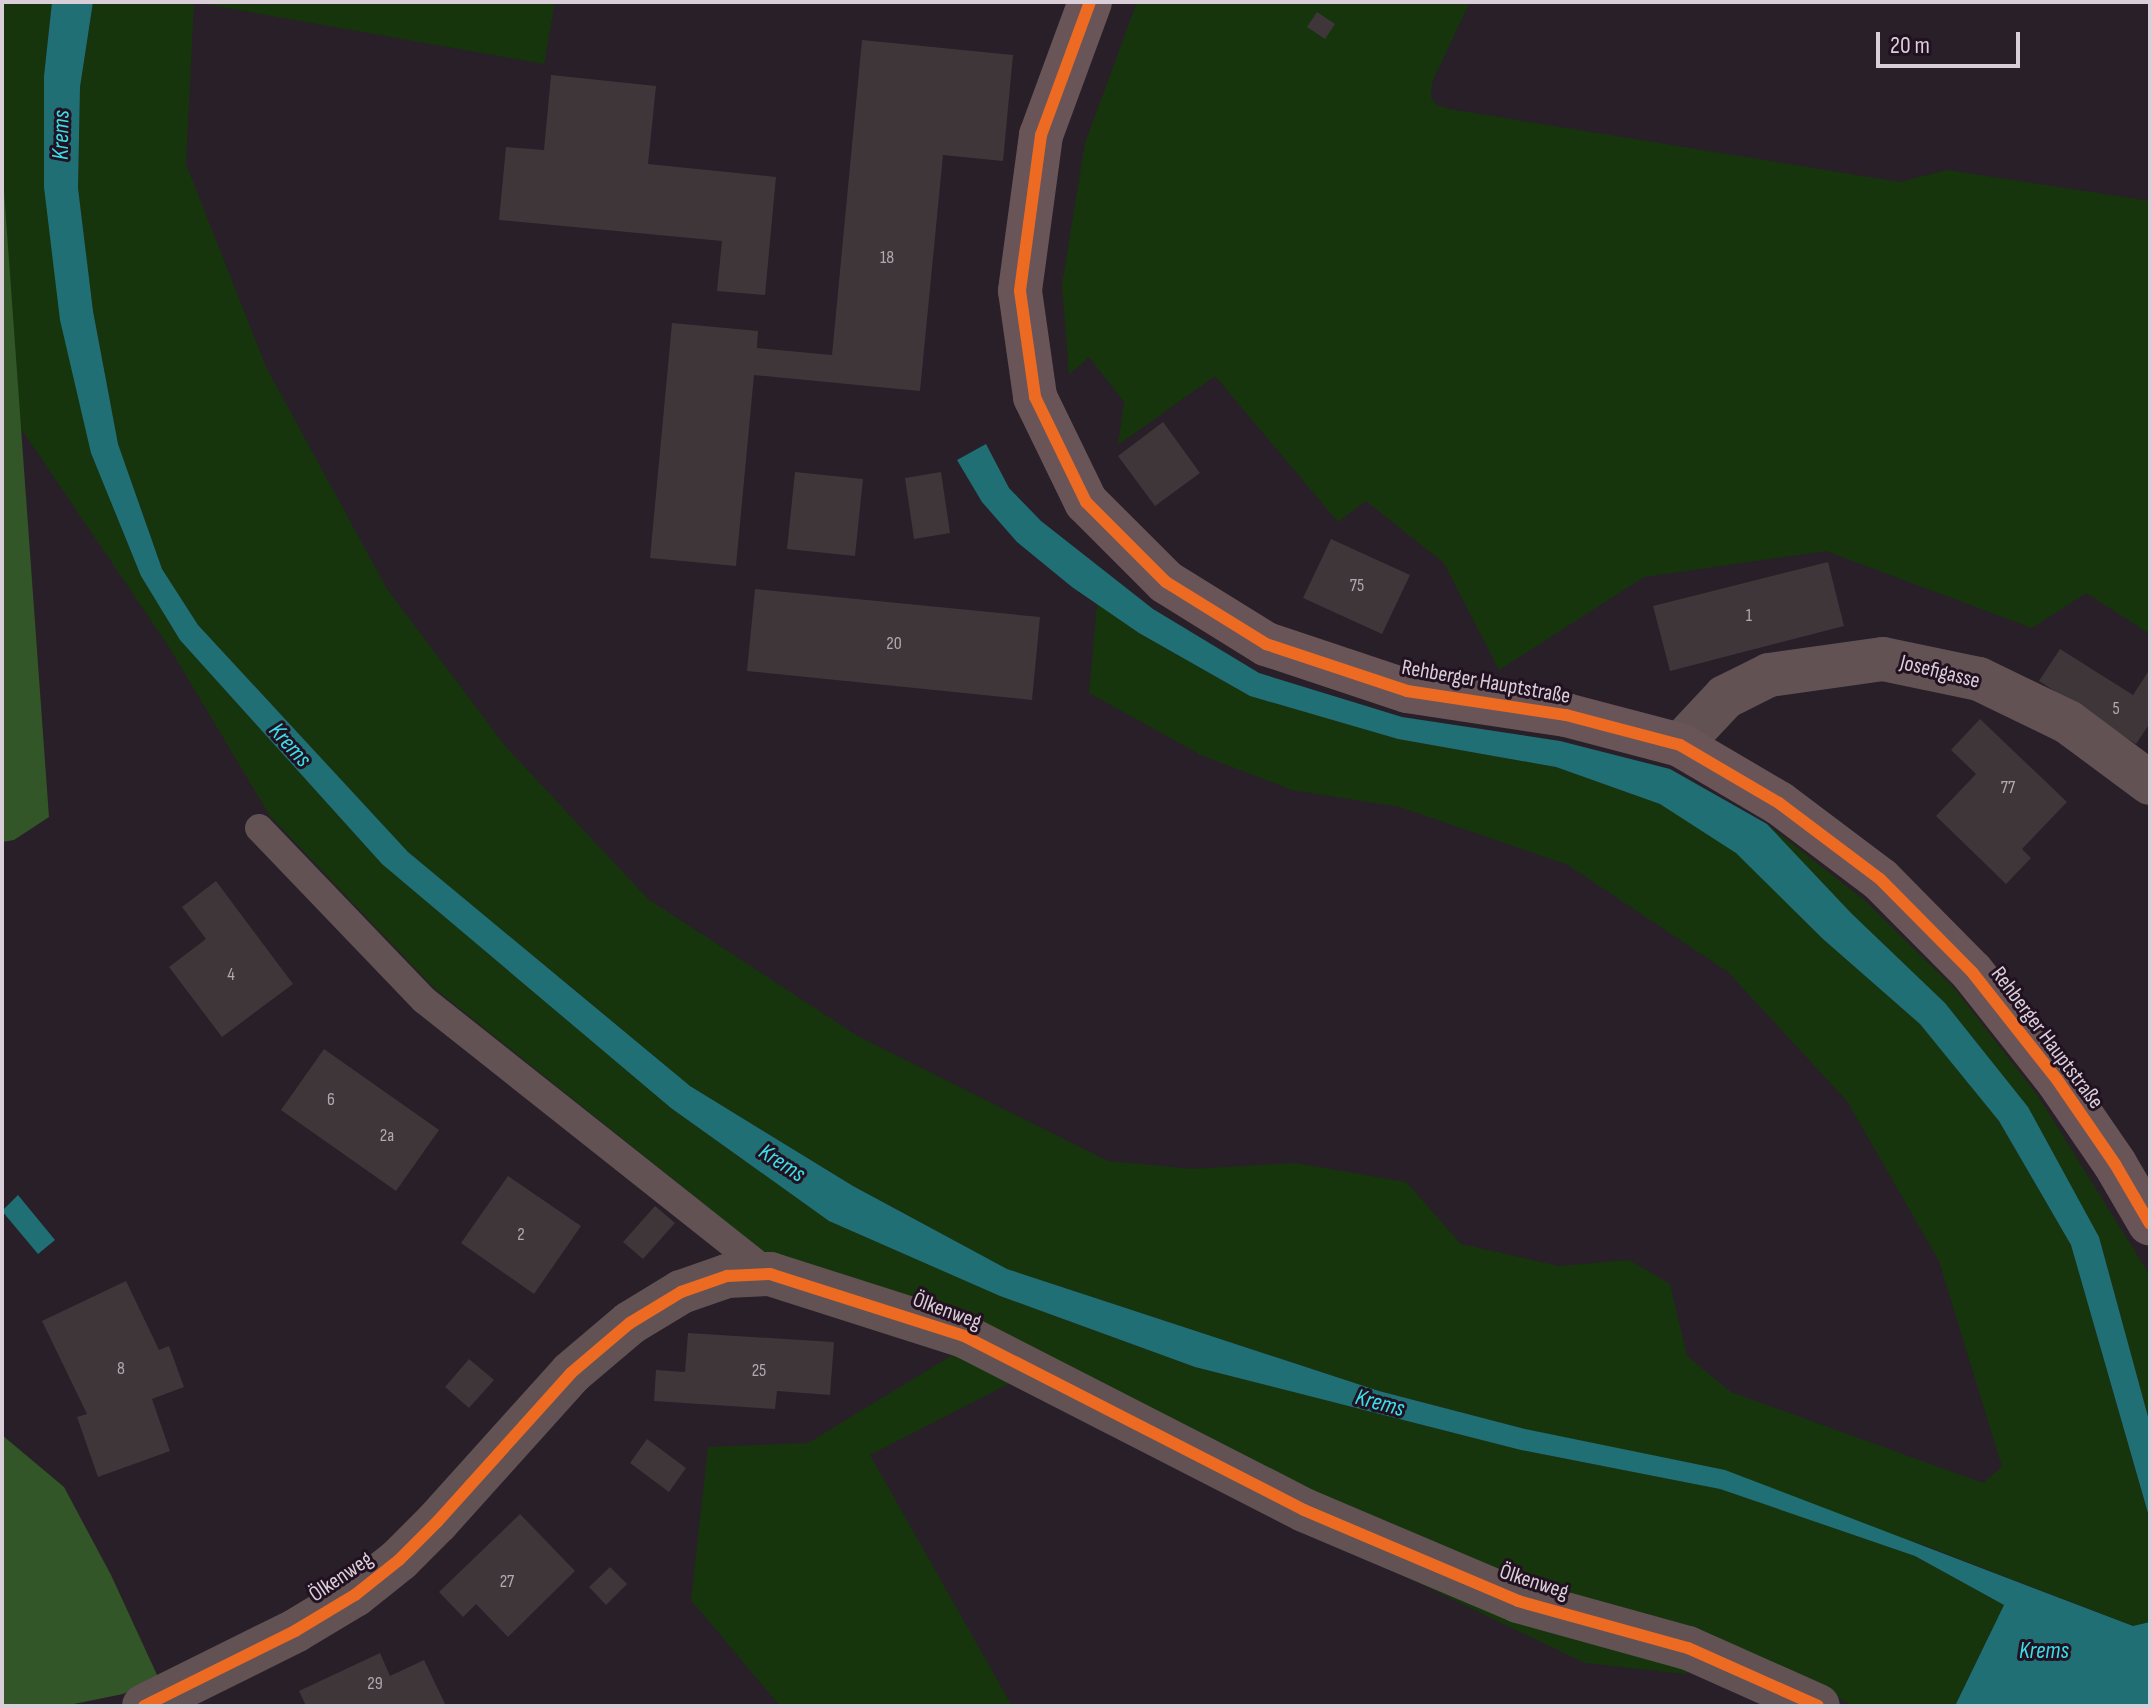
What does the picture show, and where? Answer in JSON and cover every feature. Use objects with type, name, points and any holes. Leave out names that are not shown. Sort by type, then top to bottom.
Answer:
[{"type":"main road","name":"Rehberger Hauptstraße","points":[[1090,2],[1041,135],[1020,291],[1035,397],[1086,502],[1166,582],[1266,644],[1407,691],[1566,715],[1680,745],[1779,803],[1880,879],[1972,972],[2058,1081],[2115,1164],[2150,1224]]},
{"type":"street","name":"Josefigasse","points":[[1680,745],[1725,697],[1769,675],[1883,659],[1979,679],[2068,722],[2150,783]]},
{"type":"street","name":"Ölkenweg","points":[[144,1706],[295,1631],[366,1587],[437,1522],[571,1373],[630,1323],[681,1292],[727,1276],[770,1274],[964,1336],[1304,1510],[1518,1601],[1688,1648],[1761,1693],[1818,1706]]},
{"type":"lane","points":[[259,828],[424,1000],[770,1274]]},
{"type":"green space","points":[[2,2],[52,2],[44,76],[91,453],[141,576],[180,640],[382,864],[671,1108],[829,1221],[1000,1296],[1195,1367],[1521,1450],[1720,1489],[1915,1556],[2004,1605],[1955,1706],[1854,1706],[1785,1670],[1713,1643],[1686,1674],[1585,1663],[1310,1531],[1016,1380],[870,1455],[1012,1706],[780,1706],[691,1600],[708,1447],[808,1443],[956,1353],[774,1260],[433,987],[270,816],[169,647],[18,424],[2,163]]},
{"type":"green space","points":[[93,2],[194,2],[186,164],[266,367],[387,589],[506,747],[648,899],[859,1037],[1108,1161],[1193,1169],[1295,1163],[1406,1182],[1461,1244],[1559,1266],[1629,1260],[1670,1284],[1687,1356],[1731,1392],[1983,1483],[2002,1467],[1939,1261],[1847,1101],[1728,972],[1568,865],[1400,807],[1292,790],[1201,755],[1089,693],[1097,604],[1139,633],[1250,696],[1398,739],[1556,767],[1660,804],[1736,852],[1823,939],[1920,1024],[1999,1121],[2071,1245],[2150,1520],[2150,1622],[2133,1626],[1921,1544],[1525,1429],[1379,1391],[1007,1269],[853,1186],[690,1086],[408,852],[198,625],[162,569],[118,444],[93,311],[78,188],[80,87]]},
{"type":"green space","points":[[194,2],[555,2],[544,64]]},
{"type":"green space","points":[[1137,2],[1470,2],[1432,82],[1431,97],[1437,105],[1449,109],[1900,182],[1947,170],[2150,201],[2150,634],[2086,593],[2032,628],[1826,551],[1644,577],[1499,670],[1444,563],[1366,501],[1338,522],[1215,376],[1118,445],[1124,402],[1089,357],[1069,375],[1062,285],[1085,143]]},
{"type":"green space","points":[[2,163],[49,817],[14,840],[2,842]]},
{"type":"green space","points":[[1767,824],[1864,900],[1954,988],[2038,1096],[2149,1274],[2150,1424],[2099,1237],[2028,1107],[1945,1003],[1851,913]]},
{"type":"green space","points":[[2,1435],[64,1487],[111,1575],[158,1677],[123,1694],[64,1706],[2,1706]]},
{"type":"water","name":"Krems","points":[[52,2],[93,2],[80,87],[78,188],[93,311],[118,444],[162,569],[198,625],[408,852],[690,1086],[853,1186],[1007,1269],[1379,1391],[1525,1429],[1725,1470],[2133,1626],[2150,1622],[2150,1706],[1955,1706],[2004,1605],[1915,1556],[1720,1489],[1521,1450],[1195,1367],[1000,1296],[829,1221],[671,1108],[382,864],[180,640],[141,576],[91,453],[60,320],[44,187],[44,76]]},
{"type":"water","points":[[986,444],[1009,488],[1041,521],[1153,609],[1259,673],[1402,717],[1560,741],[1670,769],[1767,824],[1851,913],[1945,1003],[2028,1107],[2099,1237],[2150,1424],[2150,1520],[2071,1245],[1999,1121],[1920,1024],[1823,939],[1736,853],[1660,804],[1556,767],[1398,739],[1250,696],[1139,633],[1072,587],[1017,542],[982,502],[957,460]]},
{"type":"water","points":[[18,1195],[55,1240],[38,1254],[2,1211]]},
{"type":"building","points":[[1317,12],[1335,24],[1325,39],[1307,27]]},
{"type":"building","points":[[862,40],[1013,55],[1003,161],[943,155],[920,391],[754,375],[736,566],[650,558],[672,323],[758,331],[757,348],[832,355]]},
{"type":"building","points":[[551,75],[656,86],[648,164],[776,177],[765,295],[717,291],[722,241],[499,220],[506,147],[544,150]]},
{"type":"building","points":[[1163,422],[1200,473],[1155,506],[1118,456]]},
{"type":"building","points":[[795,472],[863,479],[855,556],[787,549]]},
{"type":"building","points":[[941,472],[950,533],[914,539],[905,478]]},
{"type":"building","points":[[1331,539],[1410,575],[1382,634],[1303,598]]},
{"type":"building","points":[[1828,562],[1844,626],[1670,671],[1653,606]]},
{"type":"building","points":[[755,589],[1040,617],[1032,700],[747,671]]},
{"type":"building","points":[[2060,649],[2133,695],[2150,669],[2150,723],[2136,744],[2039,681]]},
{"type":"building","points":[[1980,719],[2067,802],[2022,849],[2031,858],[2006,884],[1936,816],[1976,774],[1951,750]]},
{"type":"building","points":[[216,881],[293,984],[222,1037],[169,967],[206,939],[182,907]]},
{"type":"building","points":[[324,1049],[439,1130],[396,1191],[281,1110]]},
{"type":"building","points":[[508,1176],[581,1226],[534,1294],[461,1243]]},
{"type":"building","points":[[655,1206],[675,1223],[643,1259],[623,1242]]},
{"type":"building","points":[[126,1281],[159,1350],[169,1346],[184,1387],[152,1399],[170,1451],[98,1477],[77,1417],[87,1414],[42,1321]]},
{"type":"building","points":[[688,1333],[834,1342],[830,1395],[777,1391],[775,1409],[654,1401],[656,1370],[685,1372]]},
{"type":"building","points":[[469,1359],[494,1380],[469,1408],[445,1387]]},
{"type":"building","points":[[647,1439],[686,1468],[669,1492],[630,1463]]},
{"type":"building","points":[[520,1514],[575,1571],[508,1637],[476,1604],[463,1617],[439,1592]]},
{"type":"building","points":[[610,1567],[627,1584],[606,1605],[589,1587]]},
{"type":"building","points":[[380,1653],[390,1676],[424,1660],[446,1706],[306,1706],[299,1691]]},
{"type":"cycle path","points":[[1090,2],[1041,135],[1020,291],[1035,397],[1086,502],[1166,582],[1266,644],[1407,691],[1566,715],[1680,745],[1779,803],[1880,879],[1972,972],[2058,1081],[2115,1164],[2150,1224]]},
{"type":"cycle path","points":[[144,1706],[295,1631],[355,1595],[399,1560],[571,1373],[630,1323],[681,1292],[727,1276],[770,1274],[964,1336],[1304,1510],[1518,1601],[1688,1648],[1818,1706]]}]
